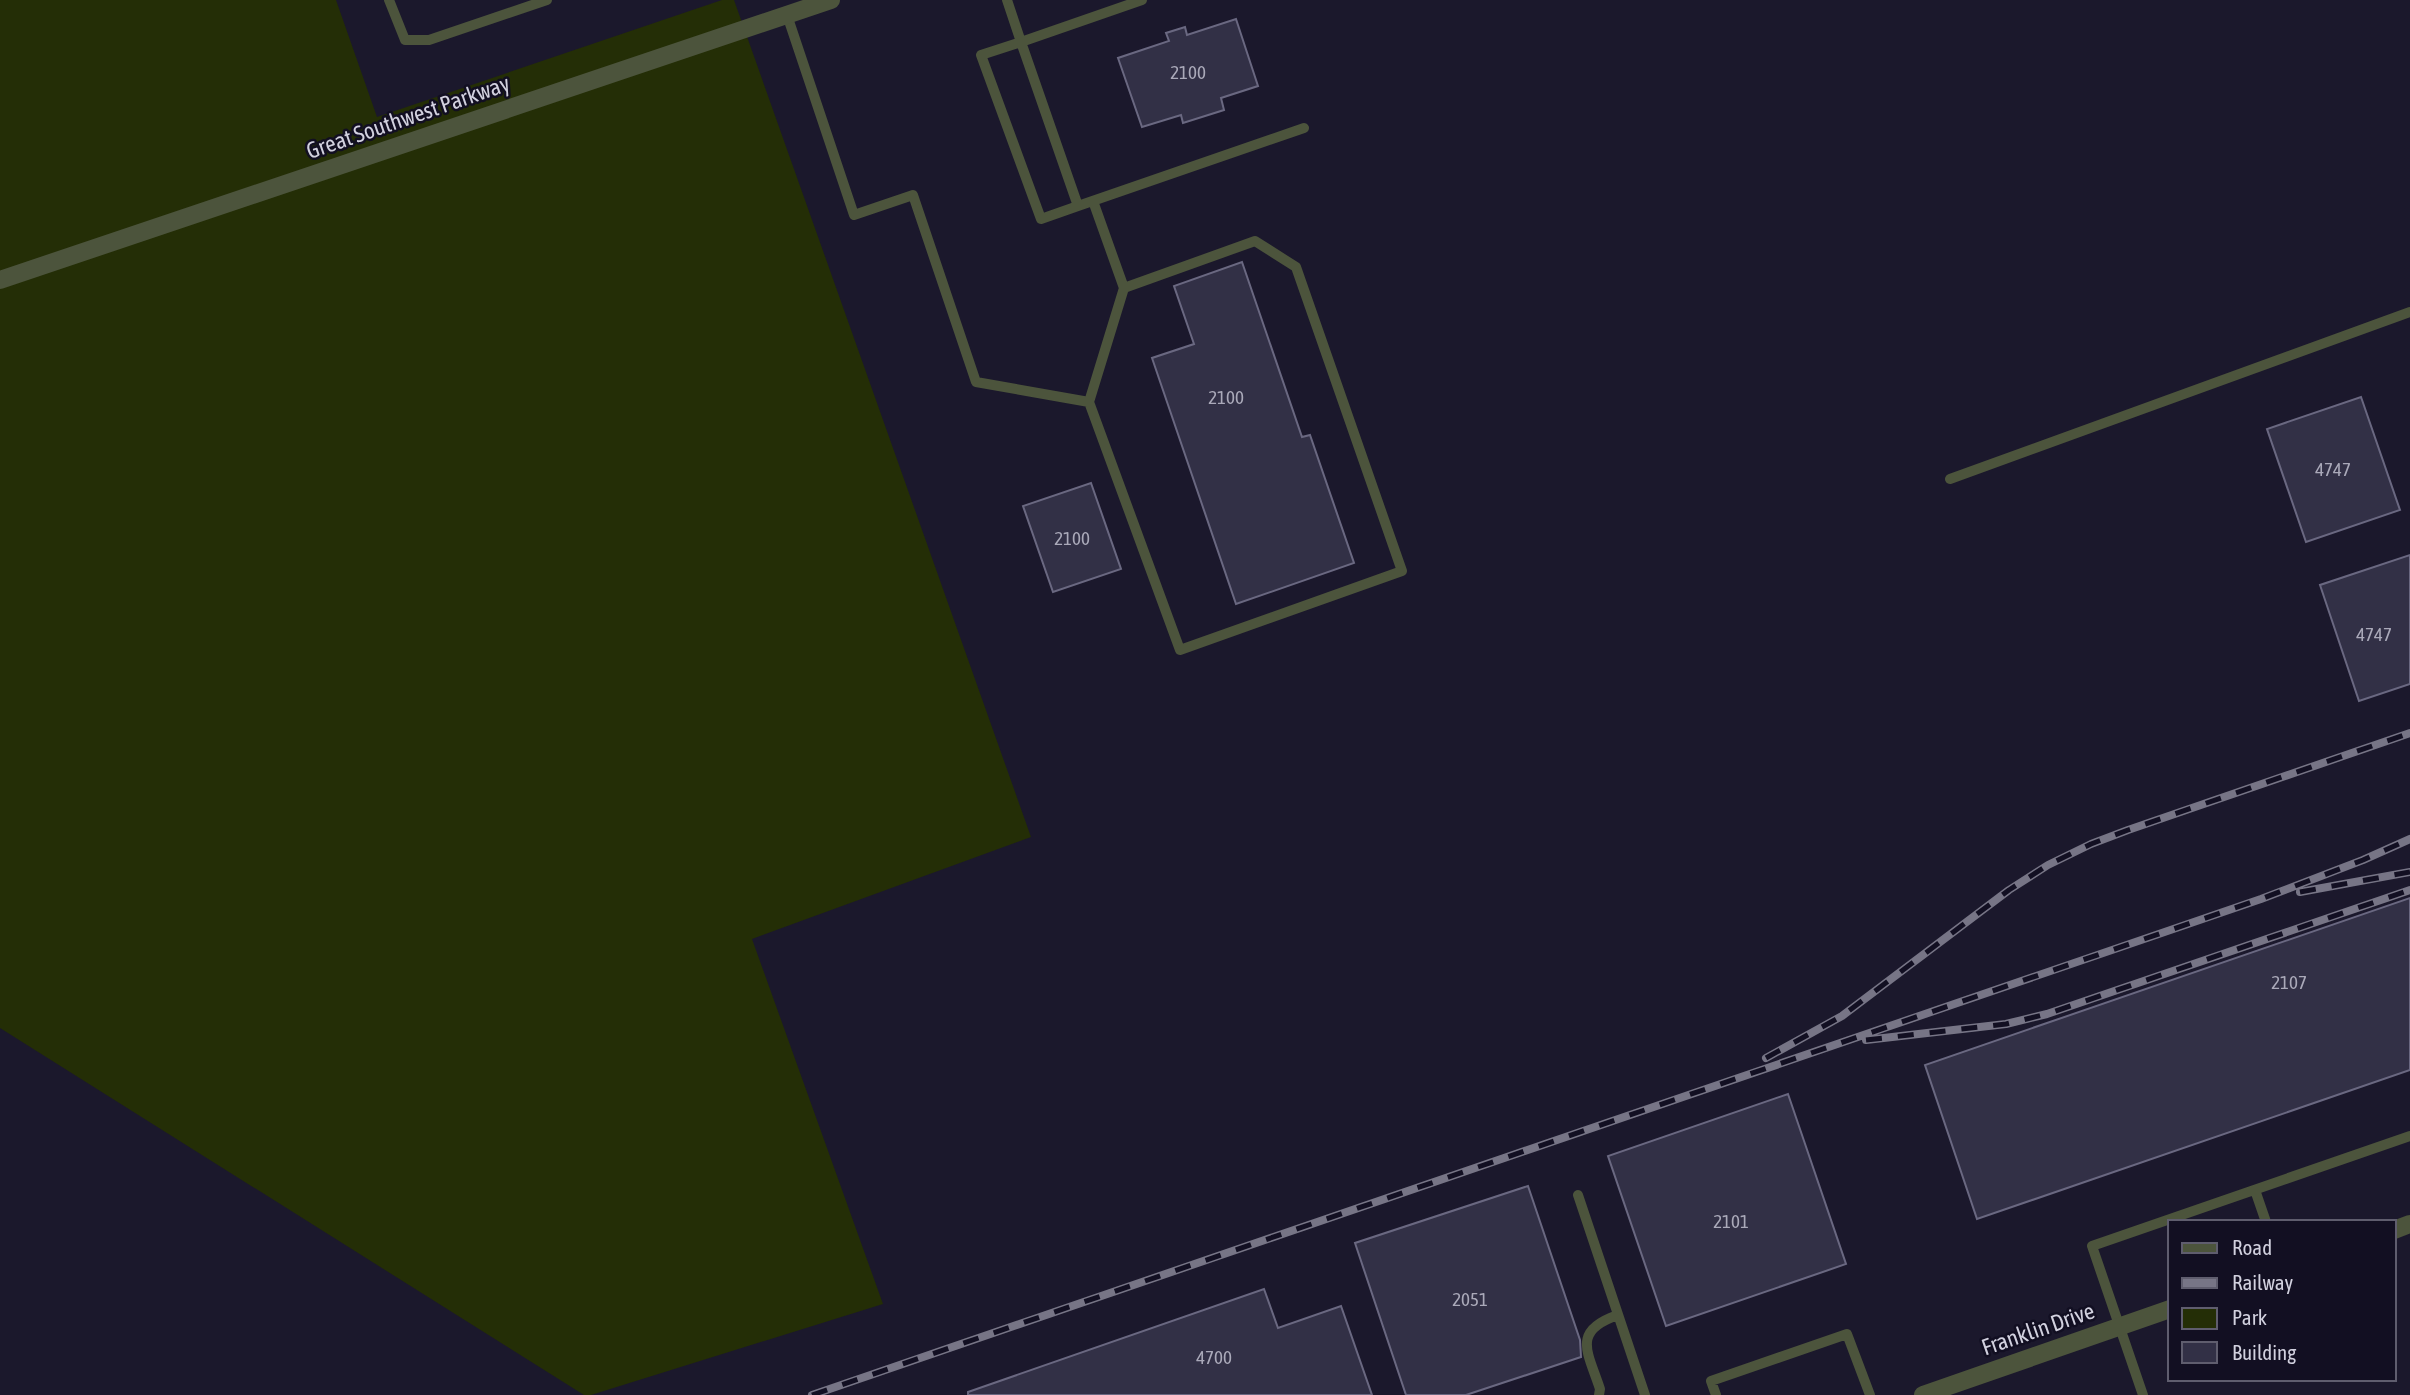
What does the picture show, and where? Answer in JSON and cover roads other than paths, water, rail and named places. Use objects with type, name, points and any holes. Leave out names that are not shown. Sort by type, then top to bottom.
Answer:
[{"type":"street","name":"Great Southwest Parkway","points":[[0,280],[831,0]]},
{"type":"street","name":"Franklin Drive","points":[[1923,1395],[2168,1310]]},
{"type":"lane","points":[[389,0],[405,40],[429,40],[547,0]]},
{"type":"lane","points":[[1007,0],[1077,206]]},
{"type":"lane","points":[[1142,0],[981,55],[1041,219],[1304,128]]},
{"type":"lane","points":[[787,15],[854,215],[913,195],[976,382],[1090,402]]},
{"type":"lane","points":[[1093,201],[1124,288],[1090,402],[1180,650],[1402,571],[1296,267],[1255,241],[1124,288]]},
{"type":"lane","points":[[1950,479],[2410,312]]},
{"type":"lane","points":[[2143,1395],[2092,1246],[2410,1136]]},
{"type":"lane","points":[[2255,1190],[2265,1220]]},
{"type":"lane","points":[[1578,1195],[1645,1395]]},
{"type":"lane","points":[[1600,1395],[1586,1345],[1596,1325],[1618,1315]]},
{"type":"lane","points":[[1716,1395],[1711,1381],[1847,1334],[1870,1395]]},
{"type":"railway","points":[[1766,1058],[1842,1016],[2009,890],[2048,865],[2128,830],[2410,733]]},
{"type":"railway","points":[[812,1395],[2261,899],[2410,839]]},
{"type":"railway","points":[[2300,892],[2410,872]]},
{"type":"railway","points":[[1866,1040],[2006,1024],[2047,1014],[2410,890]]}]
